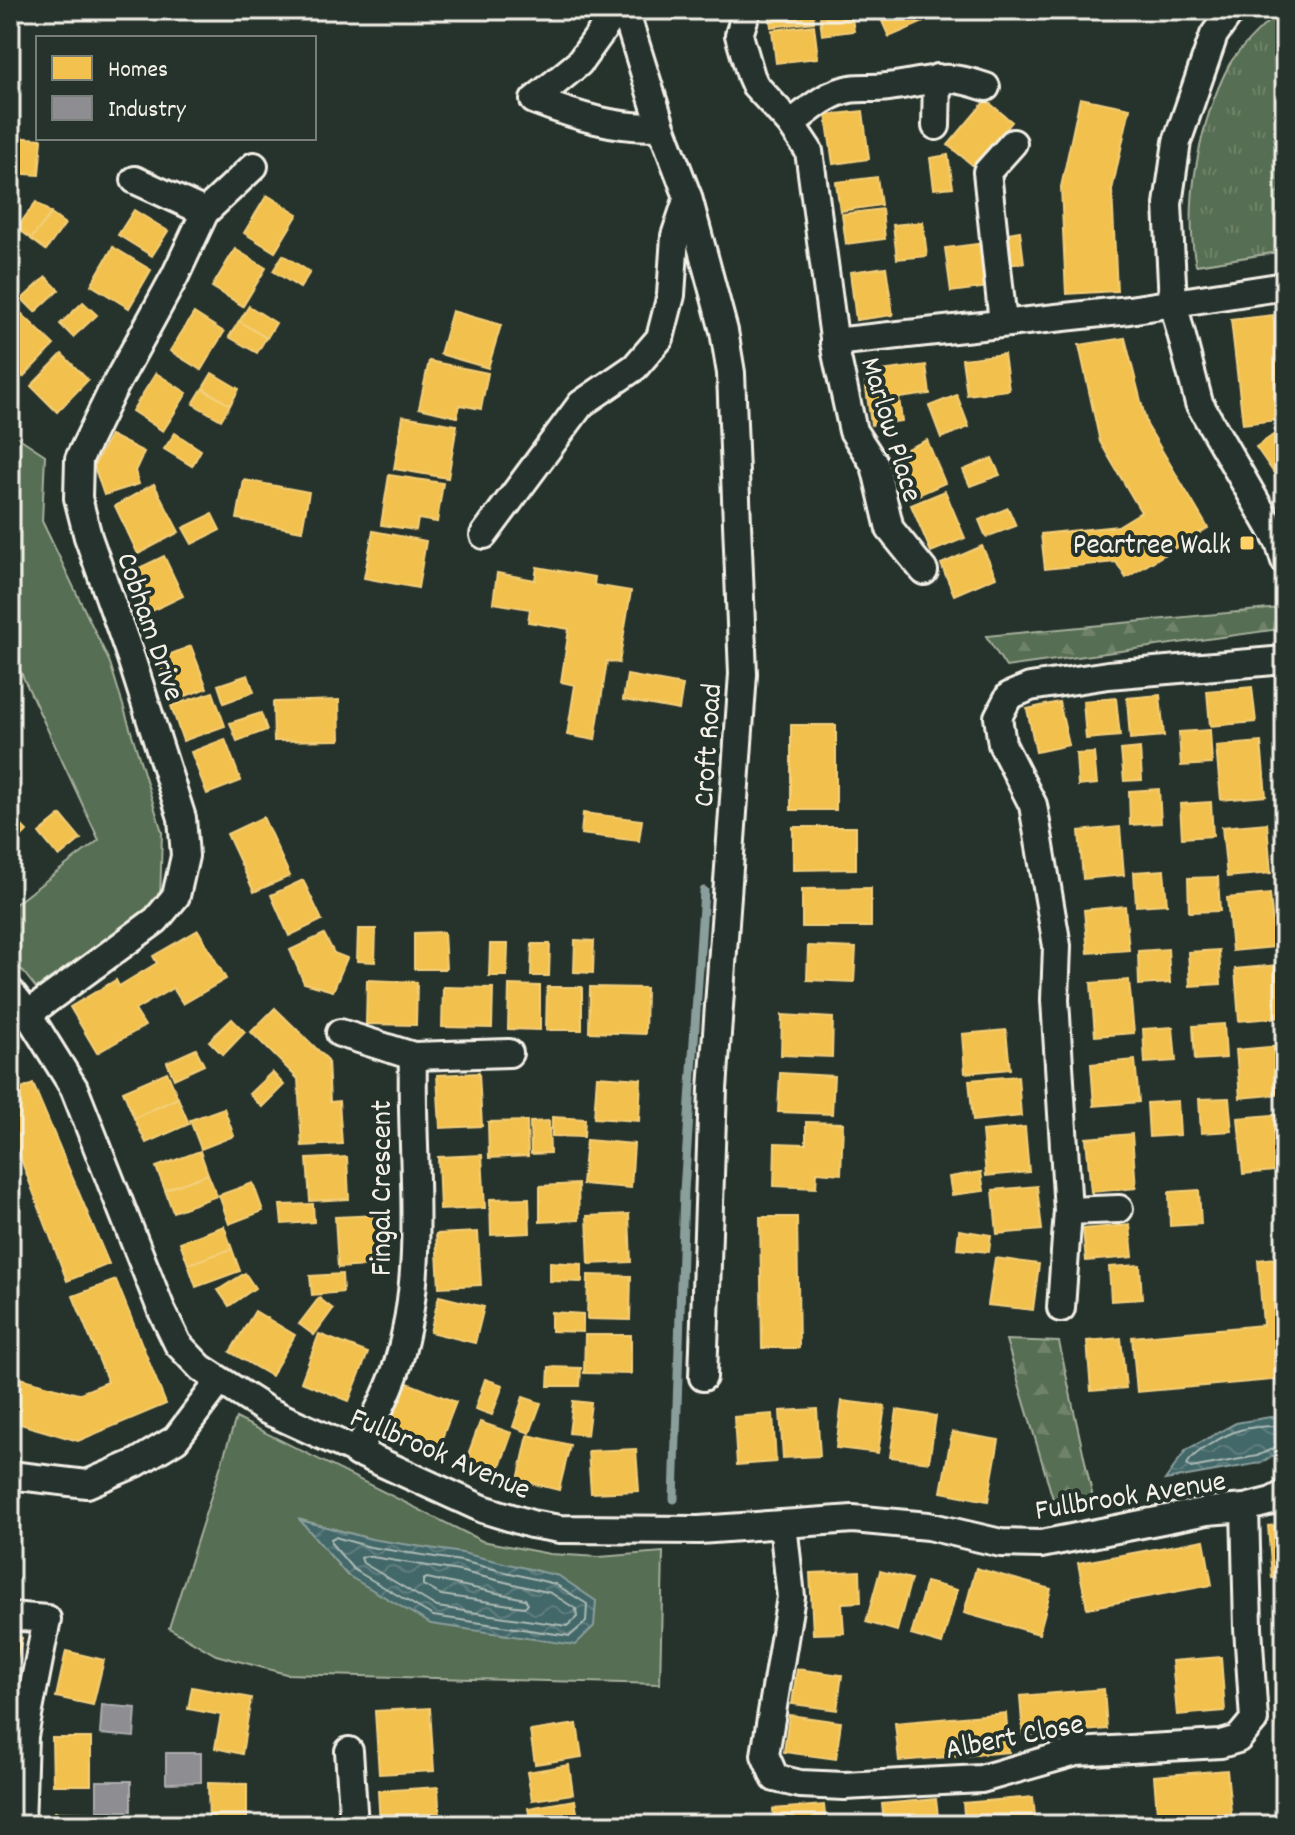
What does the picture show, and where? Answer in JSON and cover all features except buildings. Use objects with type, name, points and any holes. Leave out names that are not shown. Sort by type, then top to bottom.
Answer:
[{"type":"street","points":[[617,10],[579,63],[534,100],[598,119],[647,128],[661,126]]},
{"type":"street","name":"Croft Road","points":[[617,10],[628,20],[633,31],[661,126],[688,197],[724,331],[731,373],[743,674],[713,1089],[703,1377]]},
{"type":"street","name":"Marlow Place","points":[[747,10],[739,35],[755,85],[791,124],[809,151],[834,342],[853,431],[875,465],[890,529],[924,571]]},
{"type":"street","points":[[1232,10],[1214,35],[1177,142],[1168,204],[1173,302],[1199,403],[1271,529],[1285,561]]},
{"type":"street","points":[[936,126],[937,78]]},
{"type":"street","points":[[791,124],[828,96],[854,86],[886,87],[937,78],[961,78],[986,87]]},
{"type":"street","points":[[1003,323],[987,172],[1013,143]]},
{"type":"street","name":"Cobham Drive","points":[[28,1014],[156,920],[176,896],[185,856],[182,818],[88,537],[78,498],[79,459],[205,212],[254,166]]},
{"type":"street","points":[[135,180],[205,212]]},
{"type":"street","points":[[484,535],[581,404],[635,367],[660,338],[671,295],[675,236],[688,197]]},
{"type":"street","name":"Marlow Place","points":[[834,342],[1129,310],[1285,286]]},
{"type":"street","points":[[1061,1308],[1068,1211],[1055,1000],[1057,946],[1033,805],[1002,744],[998,717],[1009,696],[1030,687],[1108,675],[1285,660]]},
{"type":"street","name":"Fullbrook Avenue","points":[[10,991],[74,1088],[161,1309],[178,1344],[219,1382],[266,1410],[483,1509],[531,1524],[560,1529],[699,1530],[827,1520],[881,1520],[928,1526],[1001,1543],[1041,1544],[1207,1511],[1245,1508],[1285,1494]]},
{"type":"street","points":[[340,1033],[413,1056],[509,1053]]},
{"type":"street","name":"Fingal Crescent","points":[[357,1453],[398,1365],[411,1307],[417,1220],[411,1104],[413,1056]]},
{"type":"street","points":[[1068,1211],[1119,1209]]},
{"type":"street","points":[[10,1475],[87,1484],[136,1463],[176,1439],[219,1382]]},
{"type":"street","name":"Albert Close","points":[[783,1524],[791,1597],[765,1755],[775,1778],[800,1784],[844,1786],[981,1779],[1076,1752],[1221,1744],[1238,1739],[1254,1720],[1245,1508]]},
{"type":"street","points":[[10,1616],[47,1619],[24,1736],[21,1825]]},
{"type":"street","points":[[349,1751],[354,1825]]},
{"type":"green space","points":[[1279,10],[1285,10],[1285,251],[1196,265],[1192,241],[1193,189],[1210,111],[1233,58]]},
{"type":"green space","points":[[10,432],[45,455],[42,521],[110,663],[162,832],[160,903],[36,988],[10,955],[10,908],[99,840],[10,649]]},
{"type":"green space","points":[[1279,608],[1280,629],[1006,667],[986,636]]},
{"type":"green space","points":[[1006,1340],[1059,1342],[1093,1498],[1053,1499]]},
{"type":"green space","points":[[236,1418],[482,1541],[550,1554],[599,1557],[663,1552],[660,1684],[286,1674],[216,1655],[169,1628]],"holes":[[[301,1520],[371,1539],[347,1575]]]},
{"type":"water","points":[[1270,1417],[1285,1418],[1285,1449],[1260,1463],[1165,1480],[1186,1450],[1236,1423]]},
{"type":"water","points":[[300,1520],[371,1539],[462,1553],[559,1576],[596,1601],[594,1626],[575,1645],[431,1624],[347,1575]]},
{"type":"waterway","points":[[674,1499],[684,1191],[704,891]]},
{"type":"place","name":"Peartree Walk","points":[[1247,543]]}]
